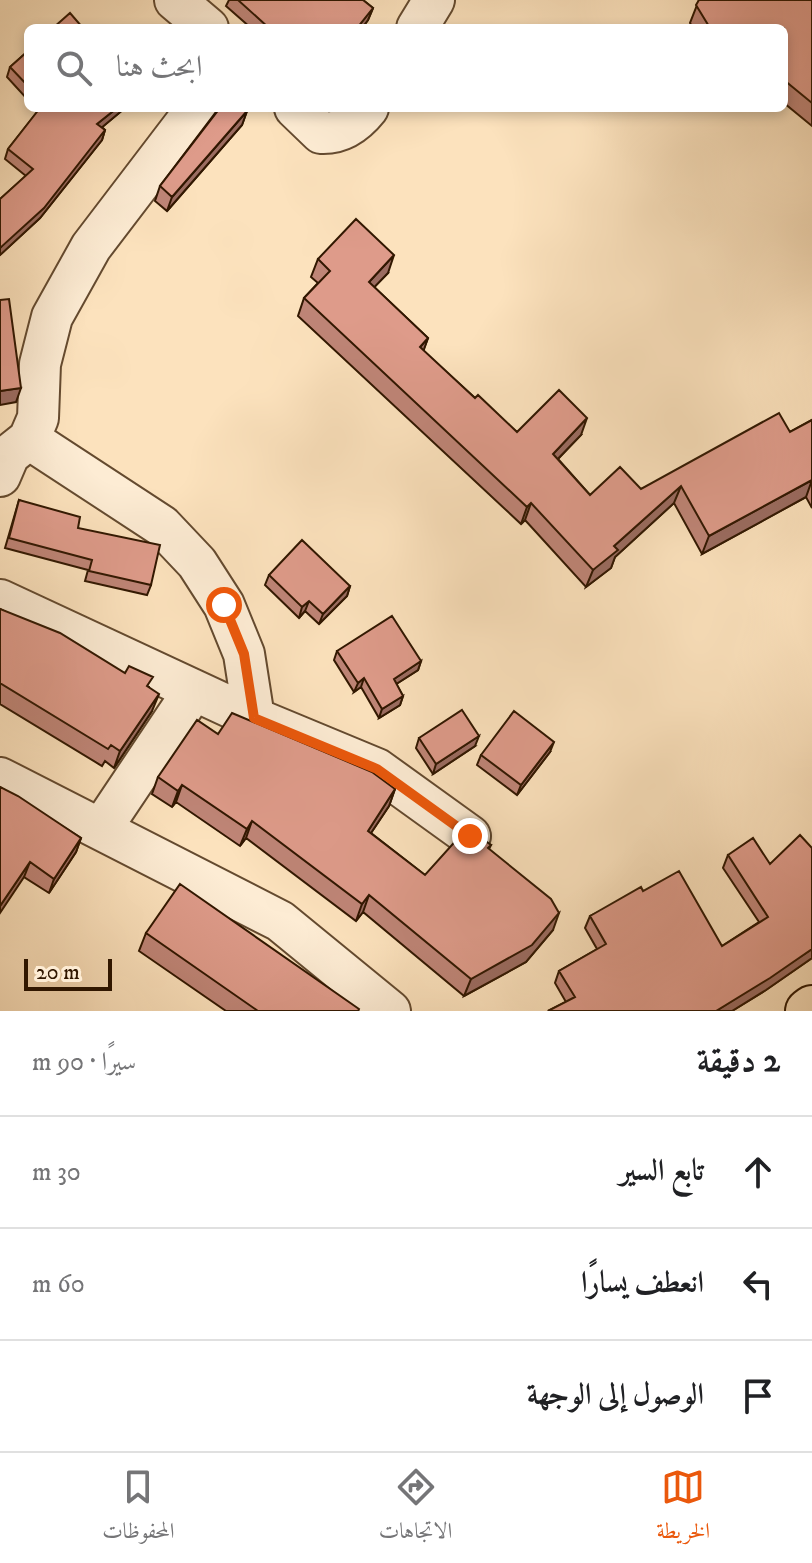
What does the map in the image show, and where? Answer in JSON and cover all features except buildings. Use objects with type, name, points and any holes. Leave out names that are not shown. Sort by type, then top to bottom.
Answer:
[{"type":"street","points":[[175,0],[203,24]]},
{"type":"street","points":[[419,24],[434,0]]},
{"type":"street","points":[[0,476],[9,455],[29,439],[38,418],[40,364],[52,317],[91,247],[194,112]]},
{"type":"street","points":[[299,112],[321,133],[349,126],[364,112]]},
{"type":"street","points":[[29,439],[162,526],[197,563],[224,605],[244,654],[254,718]]},
{"type":"street","points":[[0,600],[254,718],[377,769],[470,836]]},
{"type":"street","points":[[101,829],[194,690]]},
{"type":"street","points":[[0,778],[280,921],[390,1011]]},
{"type":"route","points":[[224,605],[244,654],[254,718],[377,769],[470,836]]}]
